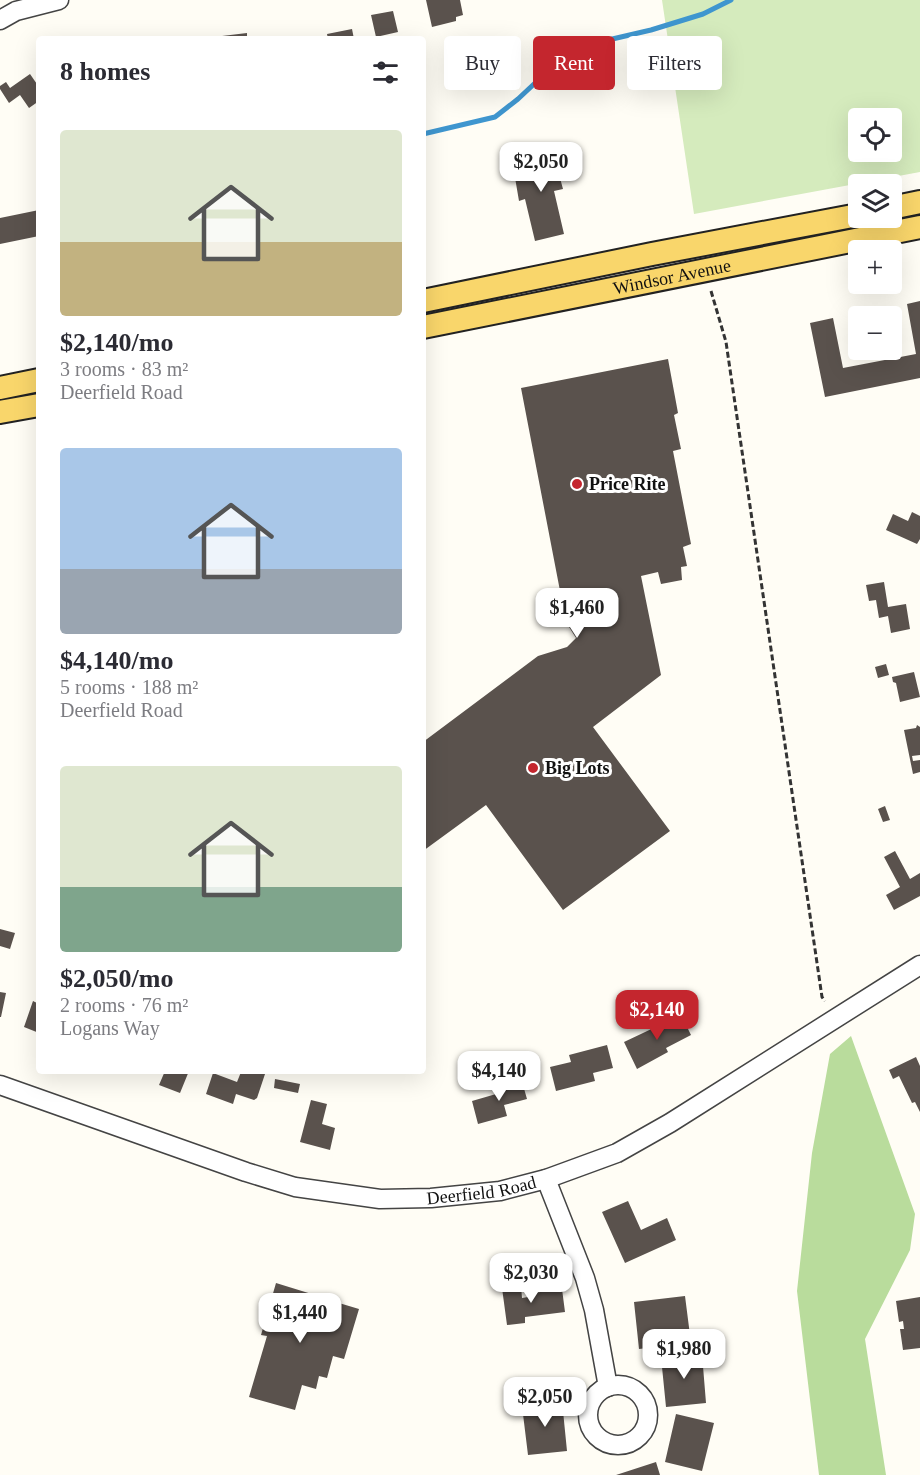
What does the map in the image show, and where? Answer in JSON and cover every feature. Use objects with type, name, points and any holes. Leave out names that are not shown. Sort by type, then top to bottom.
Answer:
[{"type":"main road","points":[[905,205],[914,228]]},
{"type":"main road","name":"Windsor Avenue","points":[[426,300],[848,217]]},
{"type":"main road","name":"Windsor Avenue","points":[[426,326],[914,228]]},
{"type":"main road","points":[[496,312],[497,286]]},
{"type":"main road","points":[[0,387],[36,381]]},
{"type":"main road","points":[[0,412],[36,406]]},
{"type":"street","points":[[0,20],[16,11],[59,0]]},
{"type":"street","name":"Deerfield Road","points":[[0,1085],[246,1172],[302,1188],[380,1199],[431,1198],[500,1191],[546,1179],[617,1152],[670,1123],[920,965]]},
{"type":"street","points":[[546,1179],[585,1278],[594,1310],[608,1386]]},
{"type":"path","points":[[711,291],[726,342],[825,1001]]},
{"type":"green space","points":[[662,0],[920,0],[920,172],[902,175],[848,174],[848,185],[694,214],[675,90],[722,90],[722,36],[667,36]]},
{"type":"green space","points":[[851,1036],[915,1214],[910,1250],[865,1339],[886,1475],[819,1475],[797,1291],[812,1153],[830,1054]]},
{"type":"building","points":[[426,0],[460,0],[463,15],[456,17],[456,21],[432,27]]},
{"type":"building","points":[[393,11],[398,32],[376,36],[371,15]]},
{"type":"building","points":[[352,29],[353,36],[327,36],[327,34]]},
{"type":"building","points":[[247,33],[247,36],[222,36]]},
{"type":"building","points":[[30,74],[36,83],[36,103],[29,108],[20,95],[9,103],[0,86],[6,82],[10,88]]},
{"type":"building","points":[[544,153],[547,166],[566,162],[569,176],[560,178],[563,189],[554,191],[564,234],[535,241],[525,199],[519,201],[512,160]]},
{"type":"building","points":[[36,211],[36,237],[0,244],[0,218]]},
{"type":"building","points":[[920,301],[920,378],[825,397],[810,323],[833,318],[843,368],[885,360],[902,360],[902,357],[916,354],[907,304]]},
{"type":"building","points":[[668,359],[678,413],[674,415],[681,449],[673,451],[691,544],[683,547],[687,566],[681,567],[682,580],[661,584],[658,572],[641,576],[661,675],[593,727],[670,831],[563,910],[486,805],[426,849],[426,740],[538,656],[567,647],[576,638],[566,622],[521,388]]},
{"type":"building","points":[[912,512],[920,516],[920,539],[917,544],[886,530],[893,514],[908,521]]},
{"type":"building","points":[[884,582],[888,607],[906,604],[910,629],[891,633],[888,616],[879,618],[876,600],[869,601],[866,585]]},
{"type":"building","points":[[886,664],[889,675],[878,678],[875,667]]},
{"type":"building","points":[[914,672],[920,697],[900,702],[896,683],[893,682],[892,677]]},
{"type":"building","points":[[917,725],[920,727],[920,755],[912,756],[913,761],[920,760],[920,772],[913,774],[904,730],[916,728]]},
{"type":"building","points":[[885,806],[890,820],[883,822],[878,809]]},
{"type":"building","points":[[895,851],[910,879],[920,873],[920,896],[894,910],[886,895],[900,887],[884,857]]},
{"type":"building","points":[[0,929],[15,933],[10,949],[0,946]]},
{"type":"building","points":[[0,992],[6,993],[1,1017],[0,1017]]},
{"type":"building","points":[[33,1001],[36,1002],[36,1032],[24,1027]]},
{"type":"building","points":[[681,1015],[691,1035],[666,1048],[668,1052],[637,1069],[624,1042]]},
{"type":"building","points":[[607,1045],[613,1068],[593,1073],[595,1081],[556,1091],[550,1067],[571,1062],[569,1055]]},
{"type":"building","points":[[916,1057],[920,1066],[920,1112],[915,1102],[912,1103],[899,1076],[893,1079],[889,1070]]},
{"type":"building","points":[[164,1074],[188,1074],[180,1093],[159,1085]]},
{"type":"building","points":[[213,1074],[237,1082],[240,1074],[265,1074],[257,1098],[254,1100],[236,1094],[233,1104],[206,1094]]},
{"type":"building","points":[[521,1078],[527,1099],[504,1105],[507,1116],[478,1124],[472,1101],[503,1092],[501,1084]]},
{"type":"building","points":[[275,1079],[300,1084],[298,1093],[274,1088]]},
{"type":"building","points":[[311,1100],[327,1104],[322,1124],[335,1128],[330,1150],[300,1142]]},
{"type":"building","points":[[628,1201],[641,1230],[667,1218],[676,1240],[625,1263],[602,1212]]},
{"type":"building","points":[[276,1283],[331,1300],[332,1297],[340,1300],[339,1303],[359,1309],[344,1359],[333,1356],[327,1378],[319,1376],[316,1389],[302,1385],[295,1410],[249,1397],[267,1336],[261,1335]]},
{"type":"building","points":[[521,1286],[522,1298],[534,1296],[533,1293],[562,1289],[565,1312],[525,1317],[525,1323],[507,1325],[502,1288]]},
{"type":"building","points":[[685,1296],[691,1343],[639,1349],[634,1302]]},
{"type":"building","points":[[920,1297],[920,1348],[903,1350],[900,1329],[904,1329],[903,1321],[899,1322],[896,1301]]},
{"type":"building","points":[[702,1354],[706,1403],[666,1407],[661,1357]]},
{"type":"building","points":[[562,1401],[567,1451],[528,1455],[522,1406]]},
{"type":"building","points":[[676,1414],[714,1423],[702,1471],[665,1462]]},
{"type":"building","points":[[656,1462],[660,1475],[616,1475]]},
{"type":"waterway","points":[[426,133],[495,117],[578,47],[651,30],[703,14],[731,0]]},
{"type":"place","name":"Price Rite","points":[[577,484]]},
{"type":"place","name":"Big Lots","points":[[533,768]]}]
